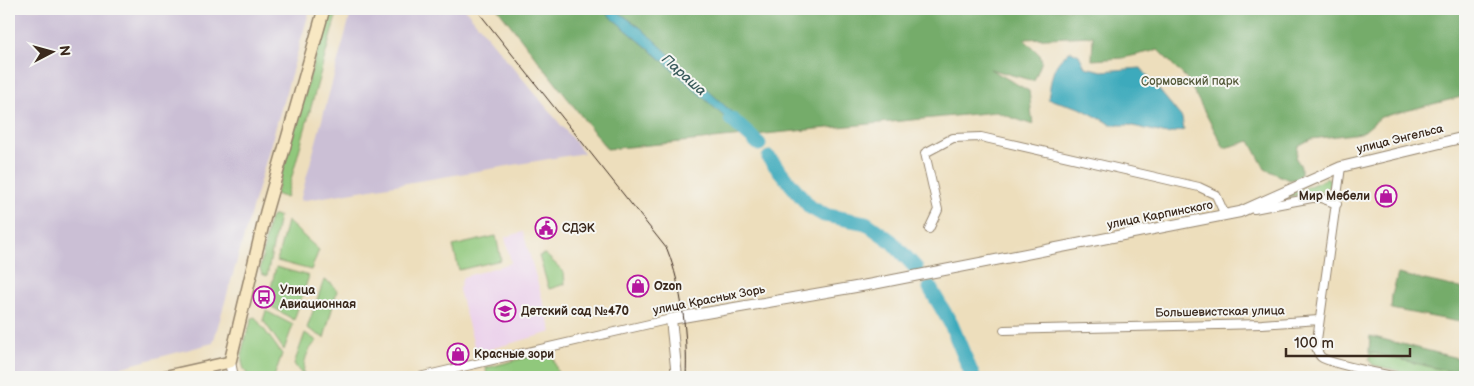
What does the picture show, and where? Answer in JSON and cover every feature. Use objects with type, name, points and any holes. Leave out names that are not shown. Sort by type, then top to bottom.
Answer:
[{"type":"main road","points":[[163,377],[230,362],[266,212],[324,9]]},
{"type":"street","name":"улица Энгельса","points":[[1341,167],[1465,136]]},
{"type":"street","points":[[929,229],[938,210],[924,153],[953,138],[980,137],[1199,187],[1216,195],[1225,215]]},
{"type":"street","points":[[1341,167],[1316,347],[1320,357],[1331,362],[1398,377]]},
{"type":"street","name":"улица Карпинского","points":[[976,264],[1240,212],[1341,167]]},
{"type":"street","points":[[1240,212],[1312,198],[1321,198],[1336,204]]},
{"type":"street","name":"улица Красных Зорь","points":[[419,377],[671,319],[976,264]]},
{"type":"street","points":[[671,319],[677,377]]},
{"type":"street","name":"Большевистская улица","points":[[1004,330],[1219,323],[1262,324],[1319,320]]},
{"type":"street","points":[[230,362],[232,377]]},
{"type":"shaded area","points":[[9,9],[310,9],[213,343],[84,377],[9,377]]},
{"type":"shaded area","points":[[352,9],[465,9],[584,153],[300,201]]},
{"type":"shaded area","name":"Детский сад №470","points":[[523,232],[552,332],[476,353],[459,290],[463,277],[511,263],[505,237]]},
{"type":"green space","points":[[329,9],[338,9],[286,198],[276,194]]},
{"type":"green space","name":"Сормовский парк","points":[[498,9],[601,9],[661,59],[671,58],[641,28],[614,9],[1465,9],[1465,96],[1381,117],[1362,133],[1311,139],[1298,146],[1296,159],[1301,166],[1301,174],[1297,179],[1289,180],[1265,169],[1250,141],[1224,148],[1187,79],[1158,50],[1123,58],[1092,60],[1093,36],[1024,39],[1040,55],[1042,61],[1034,81],[990,69],[1029,91],[1033,125],[996,112],[607,149]]},
{"type":"green space","points":[[1328,178],[1331,181],[1331,185],[1325,191],[1282,198]]},
{"type":"green space","points":[[272,216],[279,216],[267,276],[262,274],[260,269],[269,220]]},
{"type":"green space","points":[[287,221],[319,250],[311,270],[277,261]]},
{"type":"green space","points":[[496,236],[501,260],[459,270],[453,246]]},
{"type":"green space","points":[[545,254],[564,272],[565,284],[549,289],[539,256]]},
{"type":"green space","points":[[276,267],[309,276],[294,320],[267,304]]},
{"type":"green space","points":[[1398,274],[1465,289],[1465,323],[1391,309],[1392,295]]},
{"type":"green space","points":[[324,280],[332,284],[337,291],[324,338],[307,328]]},
{"type":"green space","points":[[266,311],[293,325],[284,350],[263,320]]},
{"type":"green space","points":[[255,317],[282,354],[274,377],[250,377],[242,364],[245,341],[252,318]]},
{"type":"green space","points":[[305,333],[317,341],[306,357],[303,376],[294,364]]},
{"type":"green space","points":[[1370,336],[1465,360],[1465,375],[1369,352]]},
{"type":"green space","points":[[551,351],[558,374],[547,377],[508,377],[506,373],[487,377],[486,368]]},
{"type":"green space","points":[[1370,352],[1465,375],[1465,377],[1425,377],[1373,365],[1369,360]]},
{"type":"water","points":[[601,9],[614,9],[641,28],[752,131],[742,133],[661,59]]},
{"type":"water","points":[[1071,51],[1079,55],[1085,67],[1102,71],[1141,68],[1182,118],[1184,130],[1167,134],[1129,125],[1112,125],[1080,108],[1048,99],[1056,66]]},
{"type":"waterway","name":"Параша","points":[[731,119],[759,144]]},
{"type":"waterway","name":"Параша","points":[[769,158],[810,207],[824,215],[866,223],[891,241],[916,268]]},
{"type":"waterway","name":"Параша","points":[[930,288],[951,324],[973,377]]},
{"type":"tram line","points":[[476,9],[667,249],[677,279],[683,312],[686,377]]},
{"type":"place","name":"Мир Мебели","points":[[1386,196]]},
{"type":"place","name":"СДЭК","points":[[546,228]]},
{"type":"place","name":"Ozon","points":[[638,286]]},
{"type":"place","name":"Улица Авиационная","points":[[264,297]]},
{"type":"place","name":"Детский сад №470","points":[[505,311]]},
{"type":"place","name":"Красные зори","points":[[458,354]]}]
